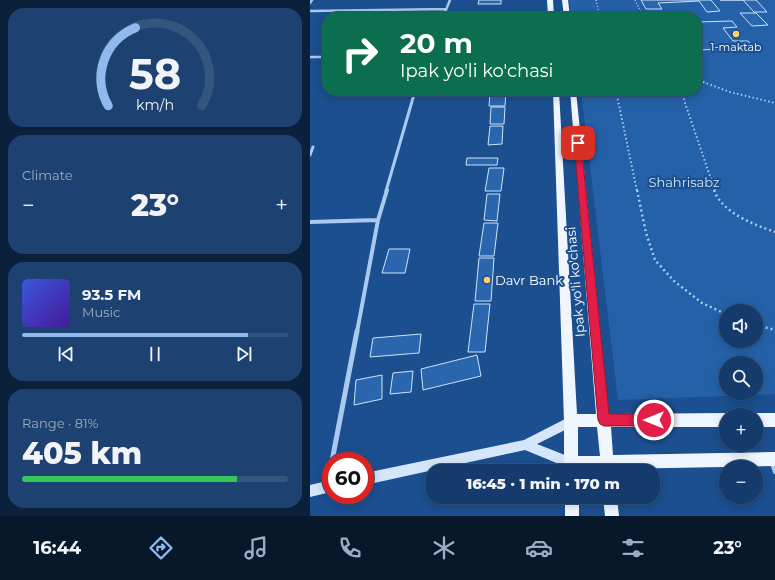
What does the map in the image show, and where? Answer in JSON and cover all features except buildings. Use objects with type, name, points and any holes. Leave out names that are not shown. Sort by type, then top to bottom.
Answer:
[{"type":"main road","points":[[550,0],[551,12]]},
{"type":"main road","points":[[565,0],[566,12]]},
{"type":"main road","name":"Ipak yo'li ko'chasi","points":[[556,96],[571,421],[571,464]]},
{"type":"main road","name":"Ipak yo'li ko'chasi","points":[[573,96],[608,464]]},
{"type":"main road","points":[[374,477],[525,446],[571,421],[719,420]]},
{"type":"main road","points":[[763,420],[775,420]]},
{"type":"main road","points":[[525,446],[564,464]]},
{"type":"main road","points":[[660,465],[774,464]]},
{"type":"main road","points":[[310,491],[322,488]]},
{"type":"main road","points":[[572,504],[572,516]]},
{"type":"main road","points":[[611,504],[612,516]]},
{"type":"street","points":[[445,12],[450,0]]},
{"type":"street","points":[[310,11],[446,9]]},
{"type":"street","points":[[310,57],[322,57]]},
{"type":"street","points":[[334,452],[378,220],[415,96]]},
{"type":"street","points":[[310,155],[313,147]]},
{"type":"street","points":[[310,222],[378,220]]},
{"type":"path","points":[[596,0],[599,12]]},
{"type":"path","points":[[635,0],[641,12]]},
{"type":"path","points":[[702,82],[730,92],[775,103]]},
{"type":"path","points":[[617,96],[646,233],[655,260],[674,281],[702,303],[719,311]]},
{"type":"path","points":[[683,96],[716,194],[732,212],[753,224],[775,232]]},
{"type":"path","points":[[763,327],[775,330]]},
{"type":"green space","name":"Shahrisabz","points":[[569,0],[775,0],[775,394],[763,394],[763,356],[719,356],[719,396],[618,400],[582,96],[702,96],[702,12],[570,12]]},
{"type":"place","name":"1-maktab","points":[[736,34]]},
{"type":"place","name":"Davr Bank","points":[[487,280]]},
{"type":"route","points":[[578,143],[604,420],[654,420]]}]
